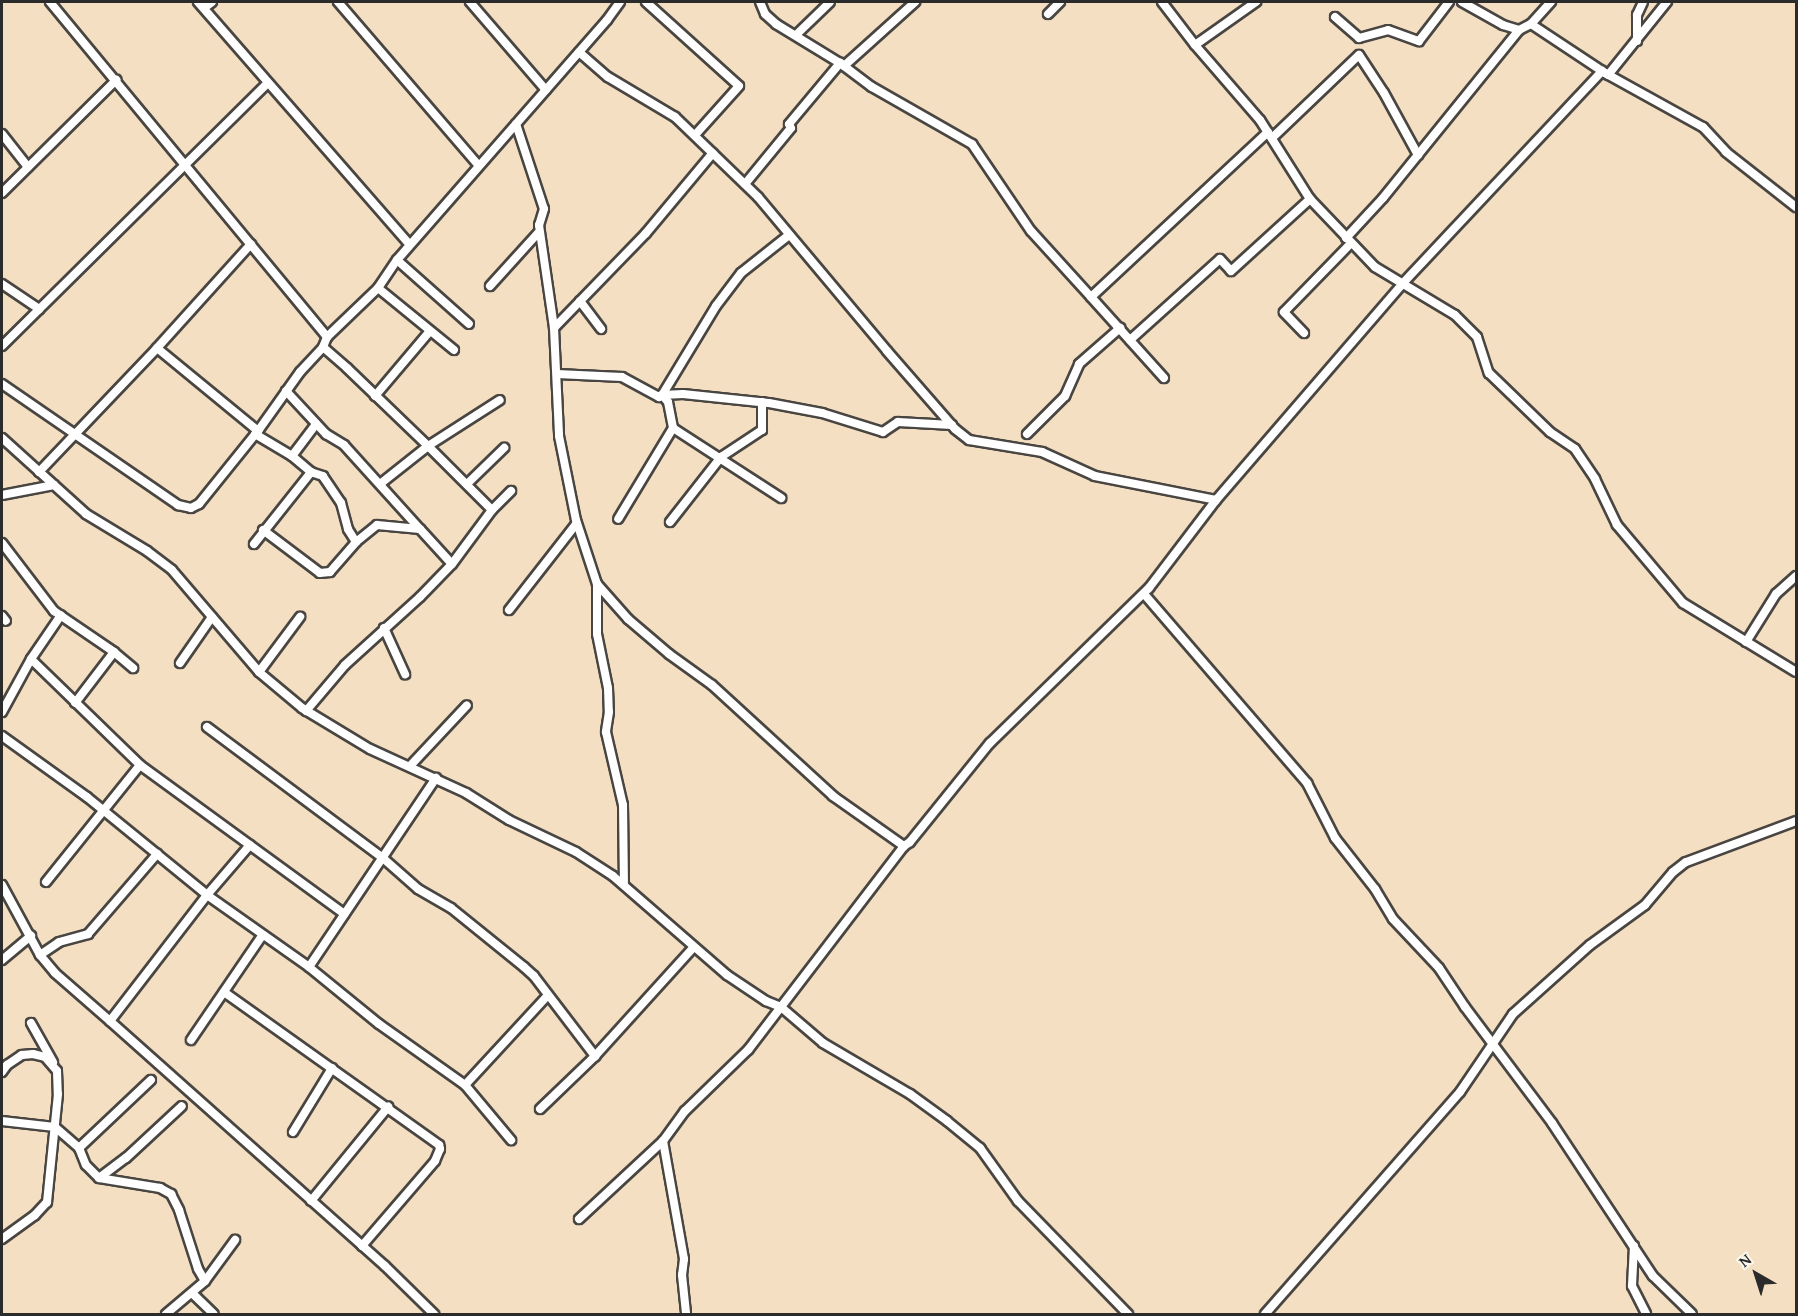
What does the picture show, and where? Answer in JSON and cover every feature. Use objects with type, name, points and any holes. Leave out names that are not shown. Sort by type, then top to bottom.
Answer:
[{"type":"street","points":[[50,2],[327,337]]},
{"type":"street","points":[[212,2],[201,5],[410,245]]},
{"type":"street","points":[[339,2],[479,166]]},
{"type":"street","points":[[470,2],[546,90]]},
{"type":"street","points":[[2,384],[178,505],[191,508],[209,495],[322,347],[327,337],[378,288],[397,260],[620,2]]},
{"type":"street","points":[[646,2],[739,86],[695,135]]},
{"type":"street","points":[[760,2],[765,14],[776,24],[842,65],[872,87],[972,144],[1031,231],[1164,378]]},
{"type":"street","points":[[796,35],[830,2]]},
{"type":"street","points":[[745,184],[791,128],[789,124],[842,65],[915,2]]},
{"type":"street","points":[[1048,14],[1060,2]]},
{"type":"street","points":[[1162,2],[1270,135],[1311,199],[1349,240],[1376,267],[1455,315],[1477,336],[1489,373],[1550,432],[1575,450],[1595,479],[1617,525],[1683,603],[1797,672]]},
{"type":"street","points":[[1195,45],[1256,2]]},
{"type":"street","points":[[1335,17],[1359,38],[1389,30],[1419,41],[1449,2]]},
{"type":"street","points":[[1462,2],[1503,25],[1519,30]]},
{"type":"street","points":[[1304,333],[1284,312],[1349,240],[1519,30],[1532,24],[1551,2]]},
{"type":"street","points":[[1637,40],[1637,15],[1643,2]]},
{"type":"street","points":[[579,1220],[663,1141],[685,1111],[748,1050],[904,846],[910,842],[990,742],[1143,594],[1216,500],[1403,283],[1637,40],[1667,2]]},
{"type":"street","points":[[1532,24],[1605,73],[1703,127],[1726,152],[1797,207]]},
{"type":"street","points":[[579,51],[609,77],[653,101],[695,135],[745,184],[952,425],[969,440],[1042,452],[1095,476],[1216,500]]},
{"type":"street","points":[[1091,297],[1359,55],[1384,93],[1418,155]]},
{"type":"street","points":[[2,193],[116,80]]},
{"type":"street","points":[[2,346],[268,83]]},
{"type":"street","points":[[516,124],[544,209],[539,225],[554,328],[559,436],[577,523],[597,584],[597,634],[608,688],[609,712],[606,732],[622,805],[624,884]]},
{"type":"street","points":[[2,134],[28,167]]},
{"type":"street","points":[[554,328],[646,233],[713,153]]},
{"type":"street","points":[[1130,340],[1220,260],[1231,271],[1311,199]]},
{"type":"street","points":[[490,286],[540,232]]},
{"type":"street","points":[[662,395],[716,306],[741,273],[789,235]]},
{"type":"street","points":[[39,472],[157,348],[251,244]]},
{"type":"street","points":[[397,260],[469,324]]},
{"type":"street","points":[[2,284],[39,309]]},
{"type":"street","points":[[378,288],[454,350]]},
{"type":"street","points":[[580,302],[601,328]]},
{"type":"street","points":[[1027,434],[1065,396],[1079,364],[1120,328]]},
{"type":"street","points":[[375,396],[430,331]]},
{"type":"street","points":[[322,347],[428,446],[492,510]]},
{"type":"street","points":[[157,348],[257,432],[292,456],[310,472],[322,476],[341,502],[348,529],[356,542]]},
{"type":"street","points":[[557,374],[622,377],[658,397],[683,394],[762,402],[822,413],[883,432],[898,422],[952,425]]},
{"type":"street","points":[[286,392],[316,424],[344,445],[452,564]]},
{"type":"street","points":[[618,519],[673,428],[668,402],[662,395]]},
{"type":"street","points":[[380,484],[428,446],[500,400]]},
{"type":"street","points":[[670,522],[720,458],[762,430],[762,402]]},
{"type":"street","points":[[292,456],[316,424]]},
{"type":"street","points":[[673,428],[781,498]]},
{"type":"street","points":[[2,438],[86,514],[147,551],[172,570],[259,672],[306,711],[370,749],[436,778],[509,820],[576,852],[624,884],[693,948],[747,990],[781,1006],[822,1043],[910,1094],[980,1148],[1018,1201],[1128,1314]]},
{"type":"street","points":[[467,484],[504,448]]},
{"type":"street","points":[[254,544],[310,472]]},
{"type":"street","points":[[2,495],[54,486]]},
{"type":"street","points":[[306,711],[345,666],[420,597],[452,564],[492,510],[511,491]]},
{"type":"street","points":[[509,610],[577,523]]},
{"type":"street","points":[[263,530],[320,573],[330,572],[356,542],[376,525],[420,529]]},
{"type":"street","points":[[2,543],[54,611],[134,668]]},
{"type":"street","points":[[1746,642],[1776,594],[1797,576]]},
{"type":"street","points":[[597,584],[628,618],[669,654],[712,685],[833,796],[904,846]]},
{"type":"street","points":[[1143,594],[1307,783],[1335,838],[1375,889],[1393,919],[1439,968],[1492,1044],[1552,1123],[1653,1276],[1692,1314]]},
{"type":"street","points":[[2,712],[31,659],[61,615]]},
{"type":"street","points":[[180,663],[212,617]]},
{"type":"street","points":[[259,672],[300,617]]},
{"type":"street","points":[[384,628],[405,674]]},
{"type":"street","points":[[75,703],[114,652]]},
{"type":"street","points":[[31,659],[140,765],[344,914]]},
{"type":"street","points":[[410,766],[467,705]]},
{"type":"street","points":[[207,727],[384,859],[418,889],[451,908],[482,931],[534,976],[595,1056]]},
{"type":"street","points":[[2,736],[105,812],[207,895],[309,967],[379,1024],[465,1085],[511,1140]]},
{"type":"street","points":[[46,882],[105,812],[140,765]]},
{"type":"street","points":[[309,967],[384,859],[436,778]]},
{"type":"street","points":[[1265,1314],[1460,1092],[1513,1014],[1590,945],[1646,905],[1680,867],[1749,837],[1797,821]]},
{"type":"street","points":[[110,1021],[207,895],[250,845]]},
{"type":"street","points":[[40,955],[59,942],[88,934],[157,854]]},
{"type":"street","points":[[2,885],[40,955],[55,973],[362,1246],[434,1314]]},
{"type":"street","points":[[2,960],[30,936]]},
{"type":"street","points":[[191,1040],[262,936]]},
{"type":"street","points":[[540,1109],[595,1056],[693,948]]},
{"type":"street","points":[[224,992],[439,1144],[440,1149],[435,1161],[362,1246]]},
{"type":"street","points":[[465,1085],[548,995]]},
{"type":"street","points":[[2,1239],[35,1215],[47,1202],[55,1127],[57,1071],[46,1045],[31,1023]]},
{"type":"street","points":[[2,1072],[7,1065],[22,1055],[33,1054],[45,1057],[57,1071]]},
{"type":"street","points":[[293,1132],[332,1068]]},
{"type":"street","points":[[79,1148],[151,1080]]},
{"type":"street","points":[[99,1178],[126,1158],[182,1106]]},
{"type":"street","points":[[311,1202],[388,1107]]},
{"type":"street","points":[[4,1120],[55,1127],[79,1148],[86,1165],[99,1178],[160,1188],[171,1194],[179,1210],[198,1269],[205,1281]]},
{"type":"street","points":[[663,1141],[684,1259],[682,1275],[686,1314]]},
{"type":"street","points":[[166,1314],[205,1281],[236,1240]]},
{"type":"street","points":[[1634,1246],[1632,1286],[1646,1314]]},
{"type":"street","points":[[192,1293],[214,1314]]}]
